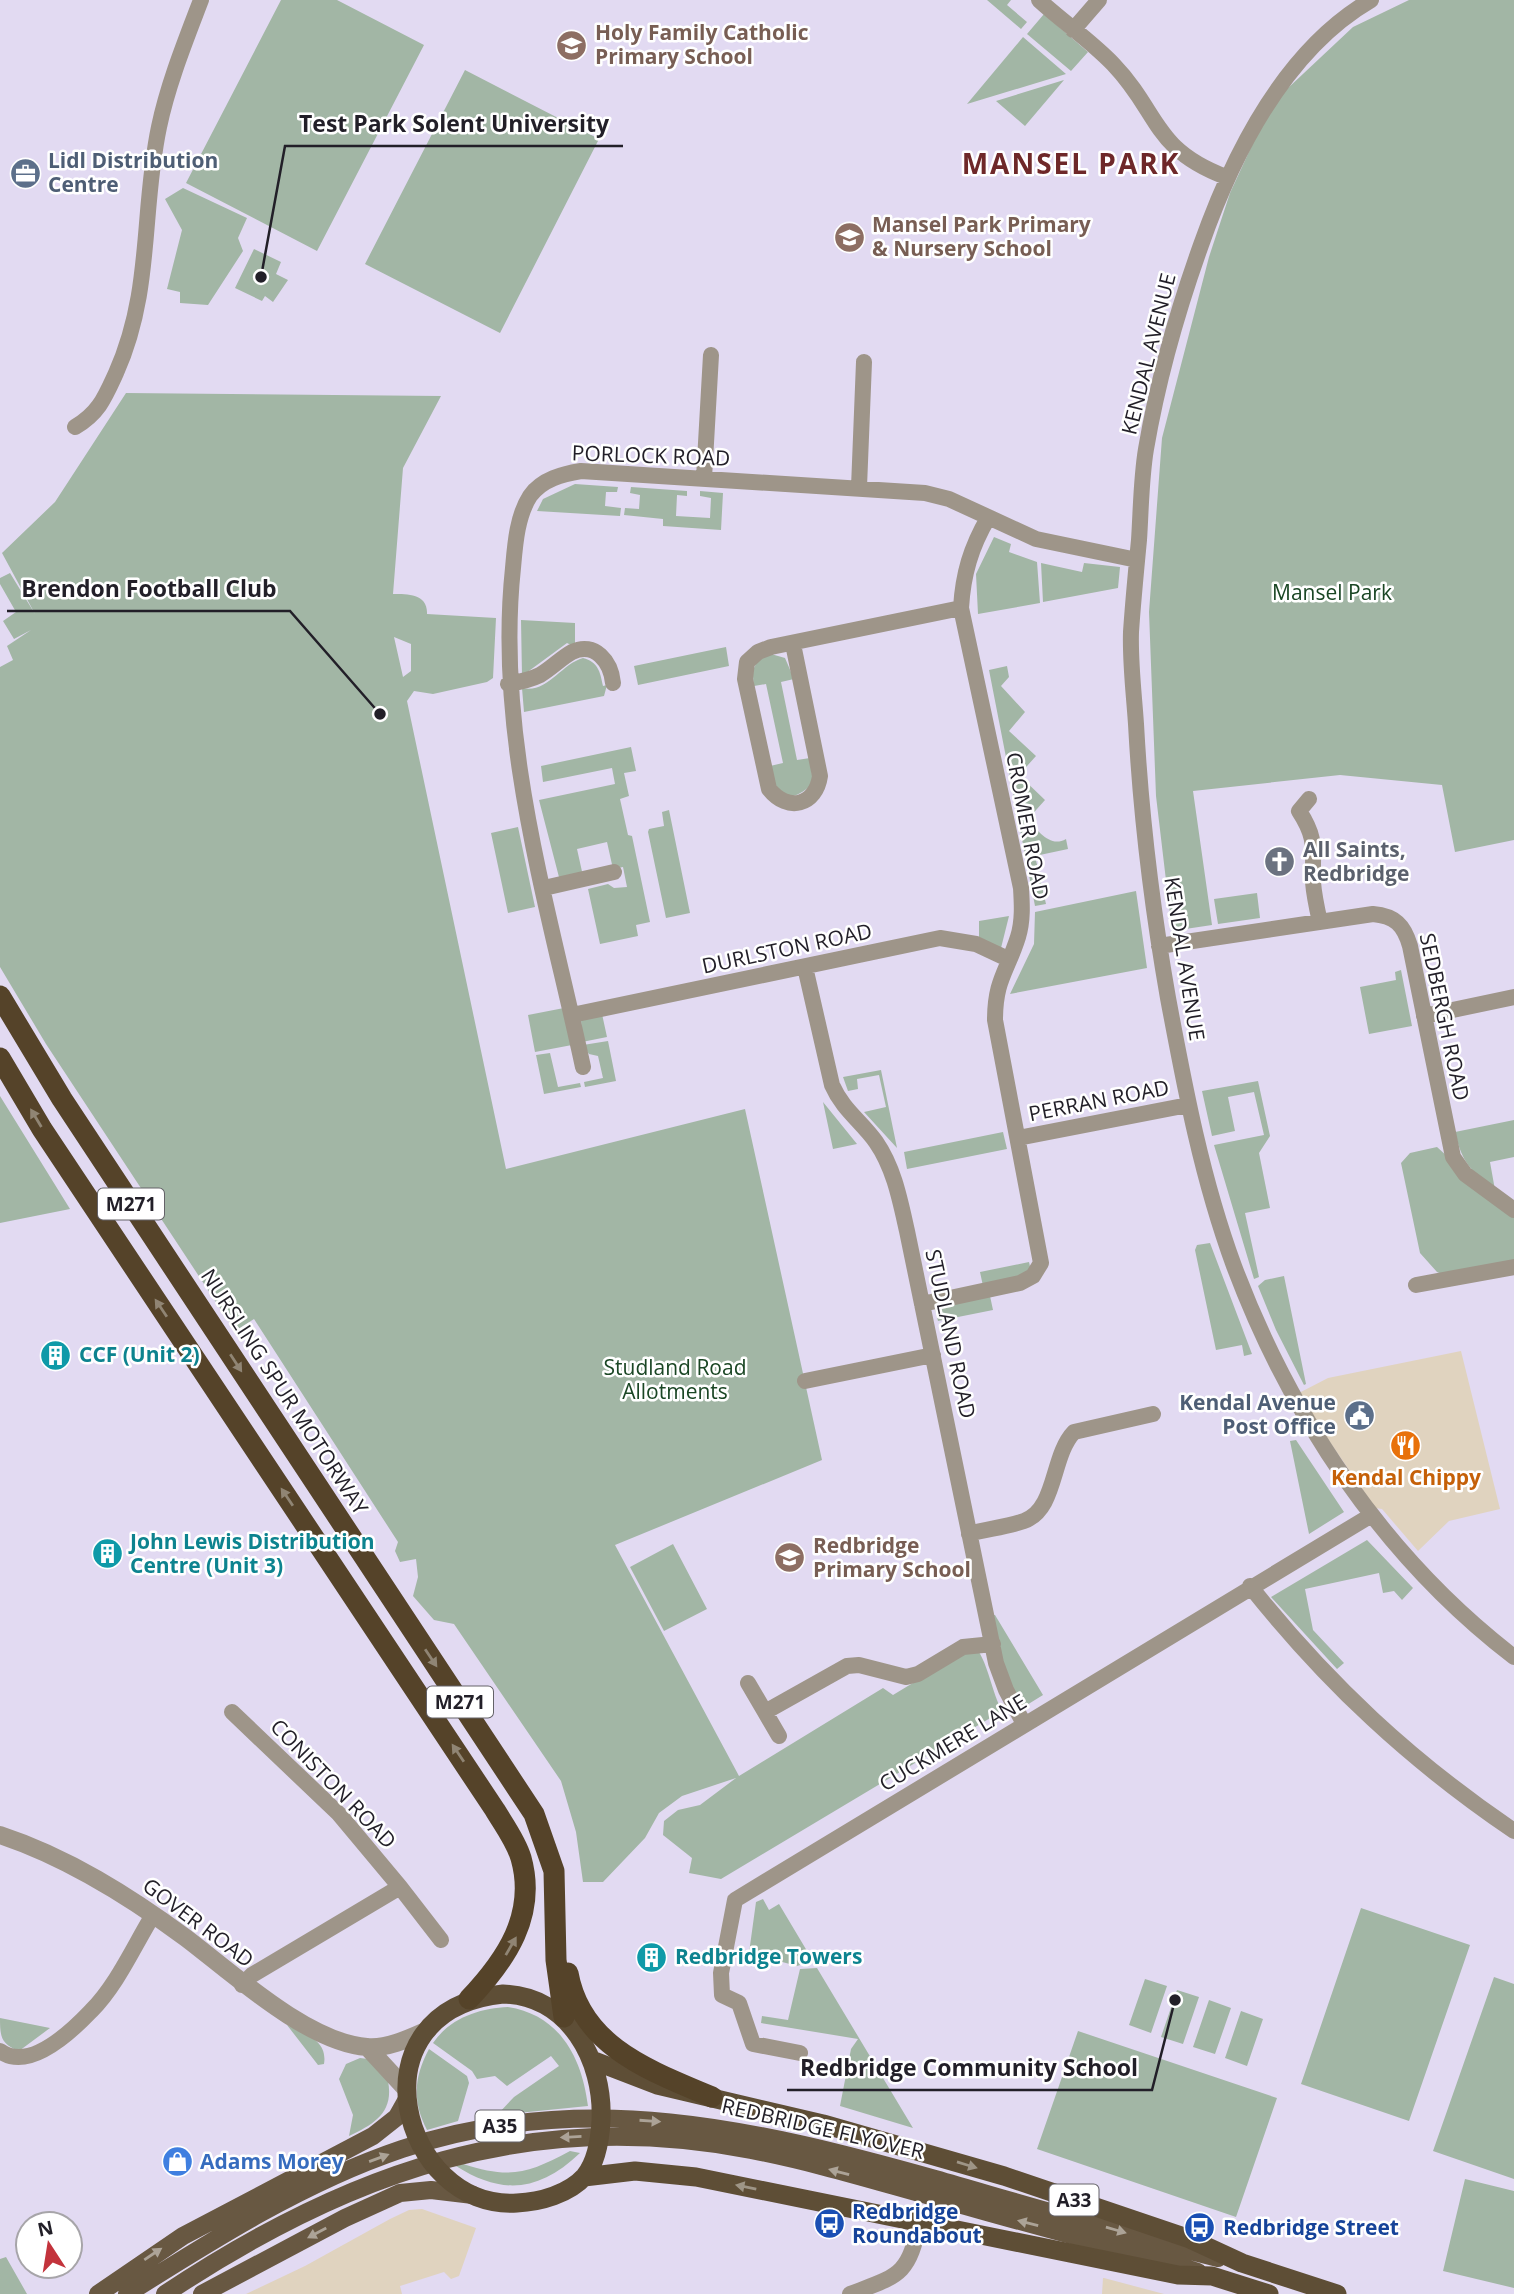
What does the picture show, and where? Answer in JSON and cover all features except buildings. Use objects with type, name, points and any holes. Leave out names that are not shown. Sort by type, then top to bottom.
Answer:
[{"type":"highway","name":"NURSLING SPUR MOTORWAY","points":[[0,996],[77,1122],[527,1803],[542,1833],[554,1871],[556,1960],[564,2017]]},
{"type":"highway","name":"M271","points":[[0,1058],[50,1140],[495,1810],[518,1850],[526,1892],[520,1927],[490,1977],[469,1999]]},
{"type":"highway","name":"M271","points":[[554,1871],[563,1906],[569,1978],[588,2022],[602,2038],[635,2064],[712,2097]]},
{"type":"highway","points":[[584,2177],[595,2156],[600,2131],[599,2083],[592,2060],[564,2017],[543,2002],[519,1994],[469,1999],[428,2029],[413,2053],[405,2094],[414,2132],[441,2172],[473,2194],[503,2203],[536,2201],[554,2196],[584,2177],[618,2171],[668,2173],[920,2221],[1178,2276],[1212,2276],[1269,2294]]},
{"type":"highway","name":"A33","points":[[592,2060],[657,2085],[823,2124],[1004,2176],[1190,2239],[1242,2263],[1337,2294]]},
{"type":"main road","points":[[98,2294],[183,2236],[373,2136],[397,2117],[405,2094]]},
{"type":"main road","name":"REDBRIDGE FLYOVER","points":[[165,2294],[366,2163],[405,2148],[495,2127],[541,2120],[593,2118],[717,2126],[826,2149],[1242,2263]]},
{"type":"main road","name":"REDBRIDGE FLYOVER","points":[[127,2294],[201,2247],[299,2205],[449,2157],[517,2143],[611,2135],[751,2150],[869,2180],[1212,2276]]},
{"type":"main road","points":[[202,2294],[345,2218],[400,2193],[430,2190],[473,2194]]},
{"type":"street","points":[[75,426],[91,418],[101,406],[128,346],[145,271],[152,174],[159,126],[176,66],[201,0]]},
{"type":"street","points":[[1039,0],[1114,65],[1170,145],[1186,158],[1226,177]]},
{"type":"street","points":[[1073,30],[1100,0]]},
{"type":"street","name":"KENDAL AVENUE","points":[[1371,0],[1309,51],[1262,110],[1226,177],[1184,290],[1162,370],[1145,454],[1131,635],[1141,822],[1159,946],[1188,1105],[1214,1208],[1240,1280],[1288,1389],[1370,1516],[1445,1600],[1514,1657]]},
{"type":"street","points":[[704,478],[711,355]]},
{"type":"street","points":[[859,488],[864,362]]},
{"type":"street","name":"PORLOCK ROAD","points":[[583,1067],[520,771],[508,684],[510,595],[516,539],[530,496],[560,474],[581,471],[925,493],[949,499],[1036,539],[1137,560]]},
{"type":"street","name":"CROMER ROAD","points":[[922,1304],[1020,1283],[1033,1276],[1041,1263],[995,1020],[995,994],[1018,937],[1023,910],[1021,888],[961,608],[963,577],[973,544],[988,518]]},
{"type":"street","points":[[793,643],[820,776],[818,789],[808,800],[792,804],[777,799],[769,789],[745,679],[747,662],[758,652],[793,643],[961,608]]},
{"type":"street","points":[[508,684],[524,682],[540,675],[575,650],[586,649],[617,663],[612,683]]},
{"type":"street","points":[[1297,808],[1313,834],[1313,883],[1320,922]]},
{"type":"street","points":[[544,888],[606,869]]},
{"type":"street","name":"SEDBERGH ROAD","points":[[1159,946],[1373,914],[1397,920],[1406,933],[1453,1157],[1465,1174],[1514,1210]]},
{"type":"street","name":"DURLSTON ROAD","points":[[572,1015],[940,938],[976,943],[1008,959]]},
{"type":"street","name":"STUDLAND ROAD","points":[[805,967],[832,1085],[840,1103],[873,1139],[892,1174],[933,1354],[993,1644],[1006,1690],[1024,1724]]},
{"type":"street","points":[[1424,1016],[1514,997]]},
{"type":"street","name":"PERRAN ROAD","points":[[1018,1138],[1188,1105]]},
{"type":"street","points":[[1427,1266],[1423,1284],[1514,1267]]},
{"type":"street","points":[[805,1381],[933,1354]]},
{"type":"street","points":[[969,1534],[1025,1521],[1037,1513],[1044,1503],[1059,1453],[1074,1432],[1153,1414]]},
{"type":"street","name":"CUCKMERE LANE","points":[[800,2053],[753,2044],[739,2003],[722,1995],[721,1973],[736,1900],[1250,1586],[1370,1516]]},
{"type":"street","points":[[1250,1586],[1291,1638],[1375,1723],[1424,1767],[1514,1831]]},
{"type":"street","points":[[765,1712],[847,1666],[859,1665],[906,1677],[918,1674],[963,1647],[993,1644]]},
{"type":"street","points":[[748,1683],[779,1736]]},
{"type":"street","name":"CONISTON ROAD","points":[[232,1712],[285,1759],[339,1814],[441,1940]]},
{"type":"street","name":"GOVER ROAD","points":[[0,1835],[65,1861],[153,1915],[242,1985],[314,2028],[348,2044],[368,2048],[388,2066],[405,2094]]},
{"type":"street","points":[[242,1985],[252,1975],[400,1887]]},
{"type":"street","points":[[0,2051],[11,2059],[28,2059],[92,2011],[153,1915]]},
{"type":"street","points":[[368,2048],[428,2029]]},
{"type":"street","points":[[850,2294],[896,2275],[904,2268],[913,2251],[920,2221]]},
{"type":"shaded area","points":[[1461,1351],[1500,1509],[1449,1521],[1418,1551],[1382,1509],[1375,1508],[1297,1394],[1328,1378]]},
{"type":"shaded area","points":[[422,2209],[476,2228],[459,2276],[451,2279],[444,2272],[400,2286],[402,2294],[246,2294],[305,2266],[390,2219],[409,2210]]},
{"type":"shaded area","points":[[1104,2278],[1164,2294],[1102,2294]]},
{"type":"green space","points":[[281,0],[337,0],[424,45],[317,251],[186,183]]},
{"type":"green space","points":[[987,0],[1011,0],[1007,5],[1027,22],[1021,29]]},
{"type":"green space","name":"Mansel Park","points":[[1409,0],[1514,0],[1514,840],[1455,852],[1442,785],[1340,775],[1193,791],[1212,925],[1172,931],[1156,796],[1149,612],[1162,438],[1209,257],[1230,193],[1271,104],[1353,27]]},
{"type":"green space","points":[[1044,14],[1088,52],[1071,71],[1027,34]]},
{"type":"green space","points":[[1023,37],[1066,74],[967,104]]},
{"type":"green space","points":[[465,70],[599,139],[500,333],[365,264]]},
{"type":"green space","points":[[1064,80],[1025,126],[996,101]]},
{"type":"green space","points":[[183,188],[247,218],[238,238],[243,251],[208,305],[180,303],[180,292],[167,289],[182,230],[165,199]]},
{"type":"green space","points":[[254,249],[281,262],[276,274],[288,280],[273,302],[265,296],[262,301],[235,288]]},
{"type":"green space","name":"Studland Road Allotments","points":[[126,393],[441,396],[403,468],[393,594],[416,596],[424,602],[427,614],[496,618],[493,678],[487,682],[433,694],[414,691],[407,701],[506,1169],[745,1109],[822,1460],[615,1545],[739,1776],[883,1688],[893,1695],[969,1649],[977,1649],[981,1655],[1002,1711],[721,1879],[689,1873],[692,1858],[663,1835],[664,1821],[678,1810],[700,1805],[736,1778],[682,1796],[659,1813],[645,1838],[603,1882],[583,1882],[576,1832],[561,1781],[454,1624],[434,1620],[413,1596],[418,1577],[416,1559],[400,1562],[395,1551],[398,1542],[254,1319],[235,1331],[46,1044],[0,967],[0,667],[13,660],[7,646],[31,630],[14,639],[3,621],[16,612],[0,584],[0,578],[10,573],[35,614],[2,553],[55,502]],"holes":[[[394,637],[411,644],[411,671],[403,677]]]},
{"type":"green space","points":[[575,484],[618,487],[617,492],[606,492],[605,506],[621,508],[620,516],[537,511],[543,499]]},
{"type":"green space","points":[[631,487],[687,491],[687,496],[677,495],[676,516],[710,518],[711,498],[700,496],[700,491],[723,493],[721,530],[663,526],[663,519],[624,515],[625,508],[639,509],[640,495],[630,493]]},
{"type":"green space","points":[[994,537],[1011,544],[1009,552],[1037,562],[1040,603],[978,614],[976,574]]},
{"type":"green space","points":[[1041,563],[1082,572],[1084,563],[1120,567],[1118,588],[1043,602]]},
{"type":"green space","points":[[521,620],[575,623],[575,647],[567,643],[522,676]]},
{"type":"green space","points":[[726,647],[729,666],[638,685],[634,666]]},
{"type":"green space","points":[[771,654],[785,658],[794,679],[781,682],[797,760],[810,758],[813,783],[797,795],[784,795],[775,785],[770,766],[783,763],[766,684],[754,686],[757,662]]},
{"type":"green space","points":[[583,658],[595,665],[603,686],[607,685],[604,696],[524,712],[522,688],[539,687]]},
{"type":"green space","points":[[1007,666],[1009,677],[1001,686],[1025,712],[1009,731],[1036,756],[1019,775],[1045,800],[1028,819],[1050,840],[1066,839],[1068,849],[1035,856],[1046,904],[1035,906],[989,670]]},
{"type":"green space","points":[[631,747],[636,771],[624,773],[629,796],[620,799],[628,835],[632,836],[650,922],[636,925],[638,936],[600,944],[588,889],[608,884],[614,888],[627,887],[623,867],[613,869],[607,842],[577,849],[583,876],[560,881],[539,800],[615,784],[612,768],[543,782],[541,766]]},
{"type":"green space","points":[[669,810],[690,913],[666,918],[648,832],[649,829],[664,826],[662,812]]},
{"type":"green space","points":[[518,827],[535,907],[508,913],[491,833]]},
{"type":"green space","points":[[1136,891],[1147,968],[1010,994],[1034,944],[1035,912]]},
{"type":"green space","points":[[1257,893],[1260,918],[1218,924],[1214,899]]},
{"type":"green space","points":[[1009,916],[1001,948],[979,939],[979,921]]},
{"type":"green space","points":[[1401,970],[1412,1026],[1369,1034],[1360,987],[1396,980],[1395,972]]},
{"type":"green space","points":[[564,1008],[572,1045],[535,1052],[528,1015]]},
{"type":"green space","points":[[602,1014],[607,1037],[582,1042],[581,1019]]},
{"type":"green space","points":[[608,1041],[616,1081],[585,1087],[584,1082],[603,1078],[598,1056],[589,1054],[583,1045]]},
{"type":"green space","points":[[550,1053],[558,1087],[580,1083],[581,1087],[544,1094],[536,1055]]},
{"type":"green space","points":[[881,1070],[897,1148],[864,1112],[886,1107],[879,1075],[857,1079],[858,1089],[848,1091],[843,1077]]},
{"type":"green space","points":[[1258,1081],[1270,1136],[1259,1153],[1270,1208],[1245,1213],[1259,1277],[1254,1279],[1214,1145],[1264,1135],[1254,1092],[1228,1097],[1235,1131],[1212,1136],[1202,1091]]},
{"type":"green space","points":[[0,1096],[70,1209],[0,1223]]},
{"type":"green space","points":[[823,1102],[857,1144],[833,1149]]},
{"type":"green space","points":[[1514,1120],[1514,1157],[1490,1162],[1495,1190],[1469,1166],[1455,1132]]},
{"type":"green space","points":[[1003,1132],[1007,1149],[907,1169],[904,1152]]},
{"type":"green space","points":[[1437,1147],[1514,1217],[1514,1262],[1444,1275],[1437,1272],[1420,1253],[1401,1163],[1410,1153]]},
{"type":"green space","points":[[1210,1243],[1252,1354],[1244,1356],[1242,1345],[1216,1350],[1195,1250],[1197,1245]]},
{"type":"green space","points":[[1029,1262],[1031,1271],[1028,1275],[983,1286],[980,1272]]},
{"type":"green space","points":[[1284,1276],[1306,1384],[1304,1385],[1276,1330],[1258,1286],[1265,1280]]},
{"type":"green space","points":[[990,1296],[993,1310],[938,1321],[935,1309]]},
{"type":"green space","points":[[1296,1440],[1344,1512],[1309,1534],[1290,1441]]},
{"type":"green space","points":[[1367,1540],[1413,1588],[1402,1600],[1394,1591],[1383,1593],[1379,1573],[1305,1589],[1313,1630],[1344,1663],[1337,1669],[1271,1597]]},
{"type":"green space","points":[[673,1544],[707,1609],[664,1631],[630,1567]]},
{"type":"green space","points":[[991,1615],[995,1615],[1043,1695],[1022,1708],[1005,1672]]},
{"type":"green space","points":[[763,1899],[769,1910],[779,1904],[813,1961],[797,1966],[749,1953],[756,1902]]},
{"type":"green space","points":[[1361,1908],[1470,1945],[1409,2121],[1301,2084]]},
{"type":"green space","points":[[817,1968],[913,2128],[840,2106],[851,2049],[858,2039],[761,2023],[762,2016],[788,2020],[800,1969]]},
{"type":"green space","points":[[1494,1977],[1514,1984],[1514,2179],[1433,2151]]},
{"type":"green space","points":[[1145,1979],[1167,1986],[1151,2033],[1129,2025]]},
{"type":"green space","points":[[1177,1990],[1199,1997],[1183,2044],[1161,2037]]},
{"type":"green space","points":[[1209,2000],[1231,2008],[1215,2054],[1193,2047]]},
{"type":"green space","points":[[508,2007],[542,2019],[565,2041],[580,2071],[588,2106],[497,2115],[514,2097],[559,2066],[551,2056],[507,2086],[495,2076],[477,2079],[472,2071],[433,2043],[448,2027],[466,2016]]},
{"type":"green space","points":[[1241,2011],[1263,2019],[1247,2066],[1225,2058]]},
{"type":"green space","points":[[0,2018],[50,2028],[19,2051],[8,2046],[3,2039]]},
{"type":"green space","points":[[287,2025],[319,2043],[324,2064],[318,2065]]},
{"type":"green space","points":[[1078,2031],[1277,2098],[1236,2217],[1037,2149]]},
{"type":"green space","points":[[429,2049],[467,2076],[469,2083],[458,2121],[427,2130],[419,2109],[417,2089],[420,2069]]},
{"type":"green space","points":[[360,2058],[368,2059],[388,2081],[388,2101],[380,2116],[367,2127],[349,2136],[353,2115],[339,2079],[346,2064]]},
{"type":"green space","points":[[570,2151],[580,2153],[550,2175],[521,2185],[490,2182],[456,2166],[463,2164],[494,2172],[518,2172],[542,2165]]},
{"type":"green space","points":[[1465,2179],[1514,2191],[1514,2288],[1443,2271]]},
{"type":"green space","points":[[6,2257],[14,2271],[14,2280],[19,2280],[27,2294],[0,2294],[0,2259]]},
{"type":"place","name":"Holy Family Catholic Primary School","points":[[572,45]]},
{"type":"place","name":"Lidl Distribution Centre","points":[[25,173]]},
{"type":"place","name":"Mansel Park Primary & Nursery School","points":[[849,237]]},
{"type":"place","name":"Test Park Solent University","points":[[261,277]]},
{"type":"place","name":"Brendon Football Club","points":[[380,714]]},
{"type":"place","name":"All Saints, Redbridge","points":[[1280,862]]},
{"type":"place","name":"CCF (Unit 2)","points":[[56,1355]]},
{"type":"place","name":"Kendal Avenue Post Office","points":[[1359,1415]]},
{"type":"place","name":"Kendal Chippy","points":[[1406,1446]]},
{"type":"place","name":"John Lewis Distribution Centre (Unit 3)","points":[[107,1554]]},
{"type":"place","name":"Redbridge Primary School","points":[[790,1558]]},
{"type":"place","name":"Redbridge Towers","points":[[652,1957]]},
{"type":"place","name":"Redbridge Community School","points":[[1175,2000]]},
{"type":"place","name":"Adams Morey","points":[[177,2162]]},
{"type":"place","name":"Redbridge Roundabout","points":[[829,2224]]},
{"type":"place","name":"Redbridge Street","points":[[1200,2228]]},
{"type":"district","name":"MANSEL PARK","points":[[1071,164]]}]
